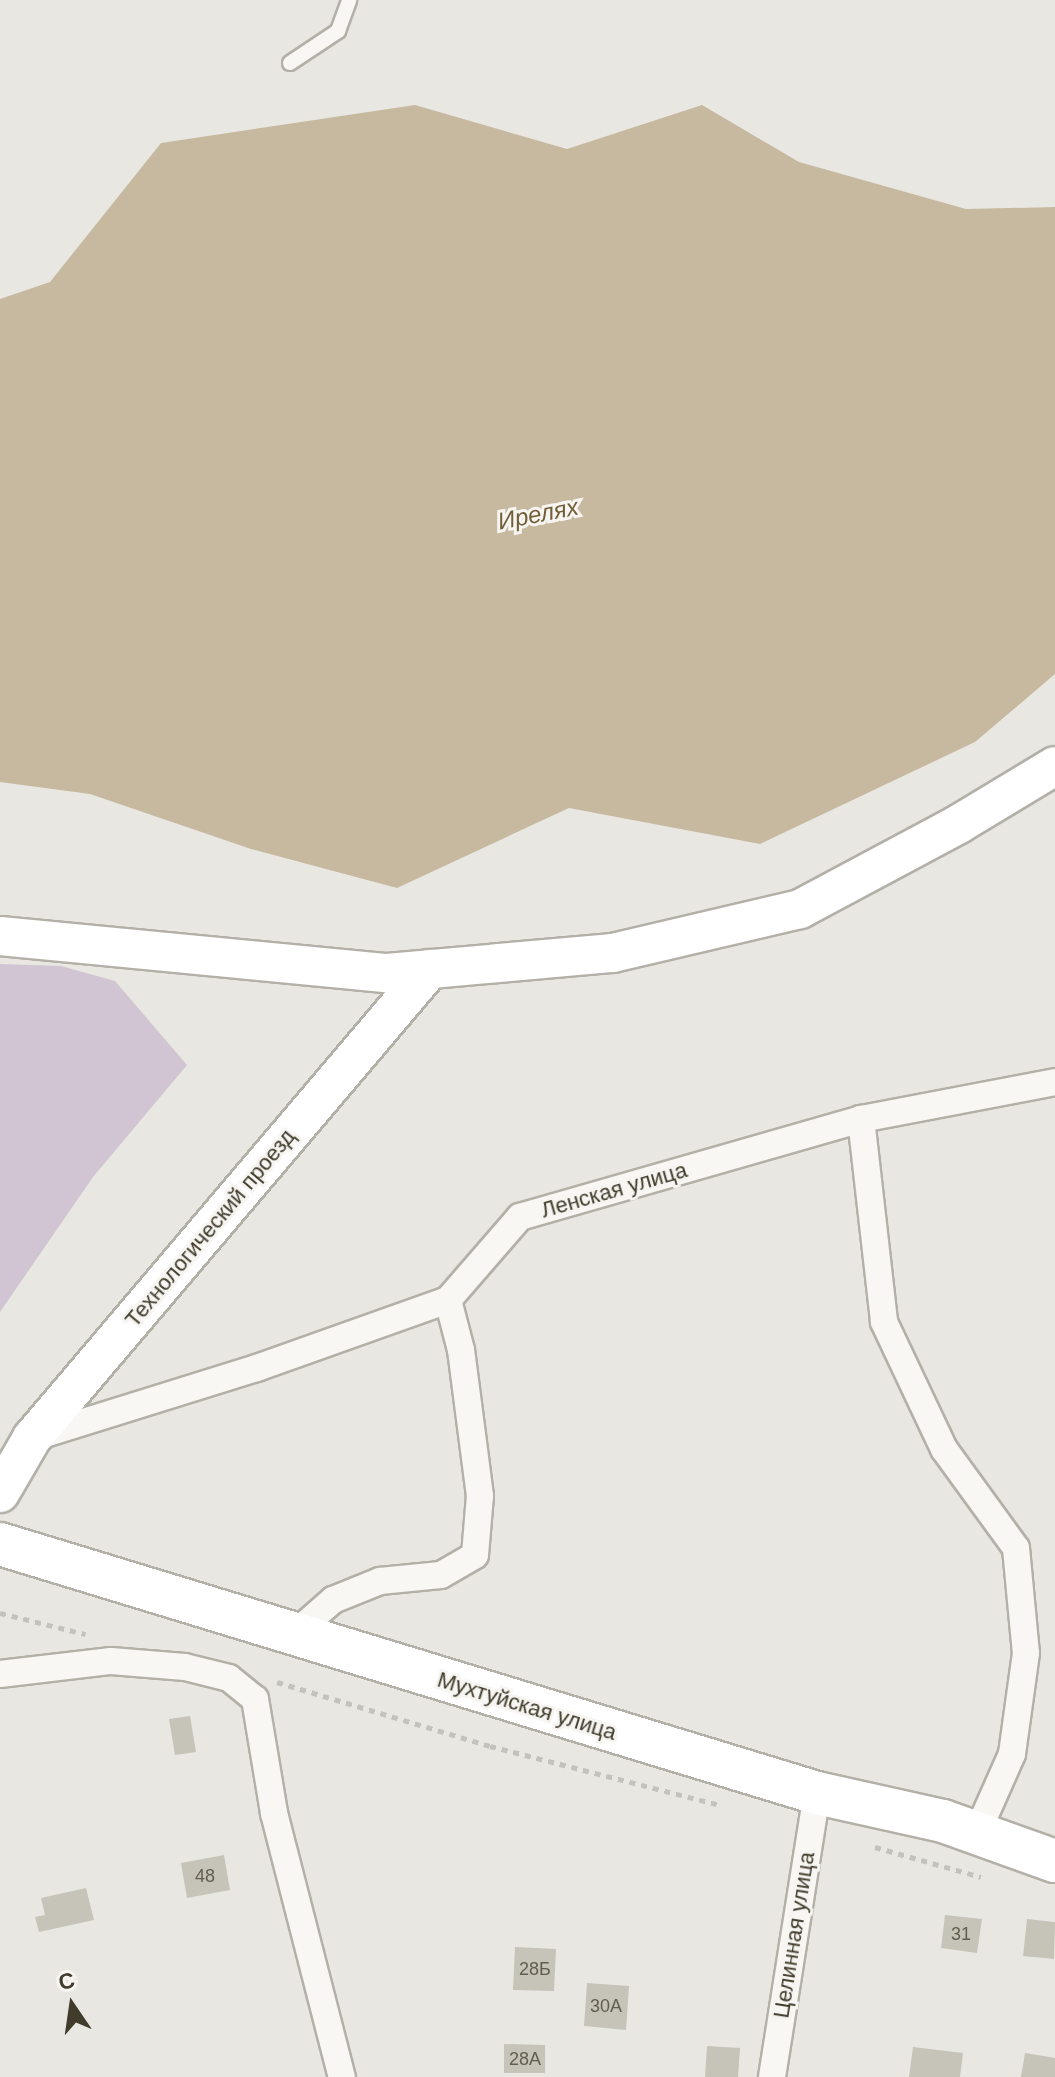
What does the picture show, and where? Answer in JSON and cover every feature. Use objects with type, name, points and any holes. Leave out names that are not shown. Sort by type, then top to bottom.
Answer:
[{"type":"main road","name":"Мухтуйская улица","points":[[0,1544],[292,1636],[817,1793],[977,1833],[1055,1861]]},
{"type":"street","points":[[0,936],[387,973],[613,953],[800,909],[1055,766]]},
{"type":"street","name":"Технологический проезд","points":[[0,1493],[32,1438],[430,969]]},
{"type":"street","name":"Ленская улица","points":[[32,1438],[257,1368],[448,1300],[520,1217],[861,1119],[1055,1082]]},
{"type":"street","points":[[861,1119],[884,1322],[944,1449],[1016,1548],[1026,1653],[1012,1754],[977,1833]]},
{"type":"street","points":[[292,1636],[333,1600],[380,1581],[441,1575],[475,1555],[480,1496],[461,1350],[448,1300]]},
{"type":"street","points":[[0,1674],[111,1661],[185,1667],[229,1678],[255,1699],[274,1813],[342,2077]]},
{"type":"street","name":"Целинная улица","points":[[772,2077],[817,1793]]},
{"type":"lane","points":[[290,63],[338,31],[349,0]]},
{"type":"path","points":[[0,1613],[89,1635]]},
{"type":"path","points":[[268,1680],[490,1746],[735,1809]]},
{"type":"path","points":[[872,1846],[994,1880]]},
{"type":"shaded area","points":[[0,964],[61,966],[115,981],[187,1065],[93,1177],[0,1312]]},
{"type":"water","name":"Ирелях","points":[[415,105],[567,149],[702,105],[799,162],[966,209],[1055,207],[1055,674],[975,742],[760,844],[569,808],[397,888],[251,849],[90,794],[0,782],[0,299],[50,282],[161,143]]},
{"type":"building","points":[[190,1716],[196,1752],[175,1755],[169,1719]]},
{"type":"building","points":[[224,1855],[230,1890],[187,1898],[181,1863]]},
{"type":"building","points":[[86,1888],[94,1920],[39,1932],[35,1917],[45,1915],[41,1898]]},
{"type":"building","points":[[945,1915],[982,1919],[977,1953],[941,1948]]},
{"type":"building","points":[[1027,1919],[1055,1922],[1054,1959],[1023,1956]]},
{"type":"building","points":[[515,1947],[556,1949],[554,1991],[513,1990]]},
{"type":"building","points":[[587,1983],[629,1986],[626,2030],[584,2026]]},
{"type":"building","points":[[504,2044],[545,2045],[545,2073],[504,2073]]},
{"type":"building","points":[[707,2046],[740,2048],[738,2077],[705,2077]]},
{"type":"building","points":[[913,2047],[963,2053],[960,2077],[909,2077]]},
{"type":"building","points":[[1025,2053],[1055,2058],[1055,2077],[1021,2077]]}]
